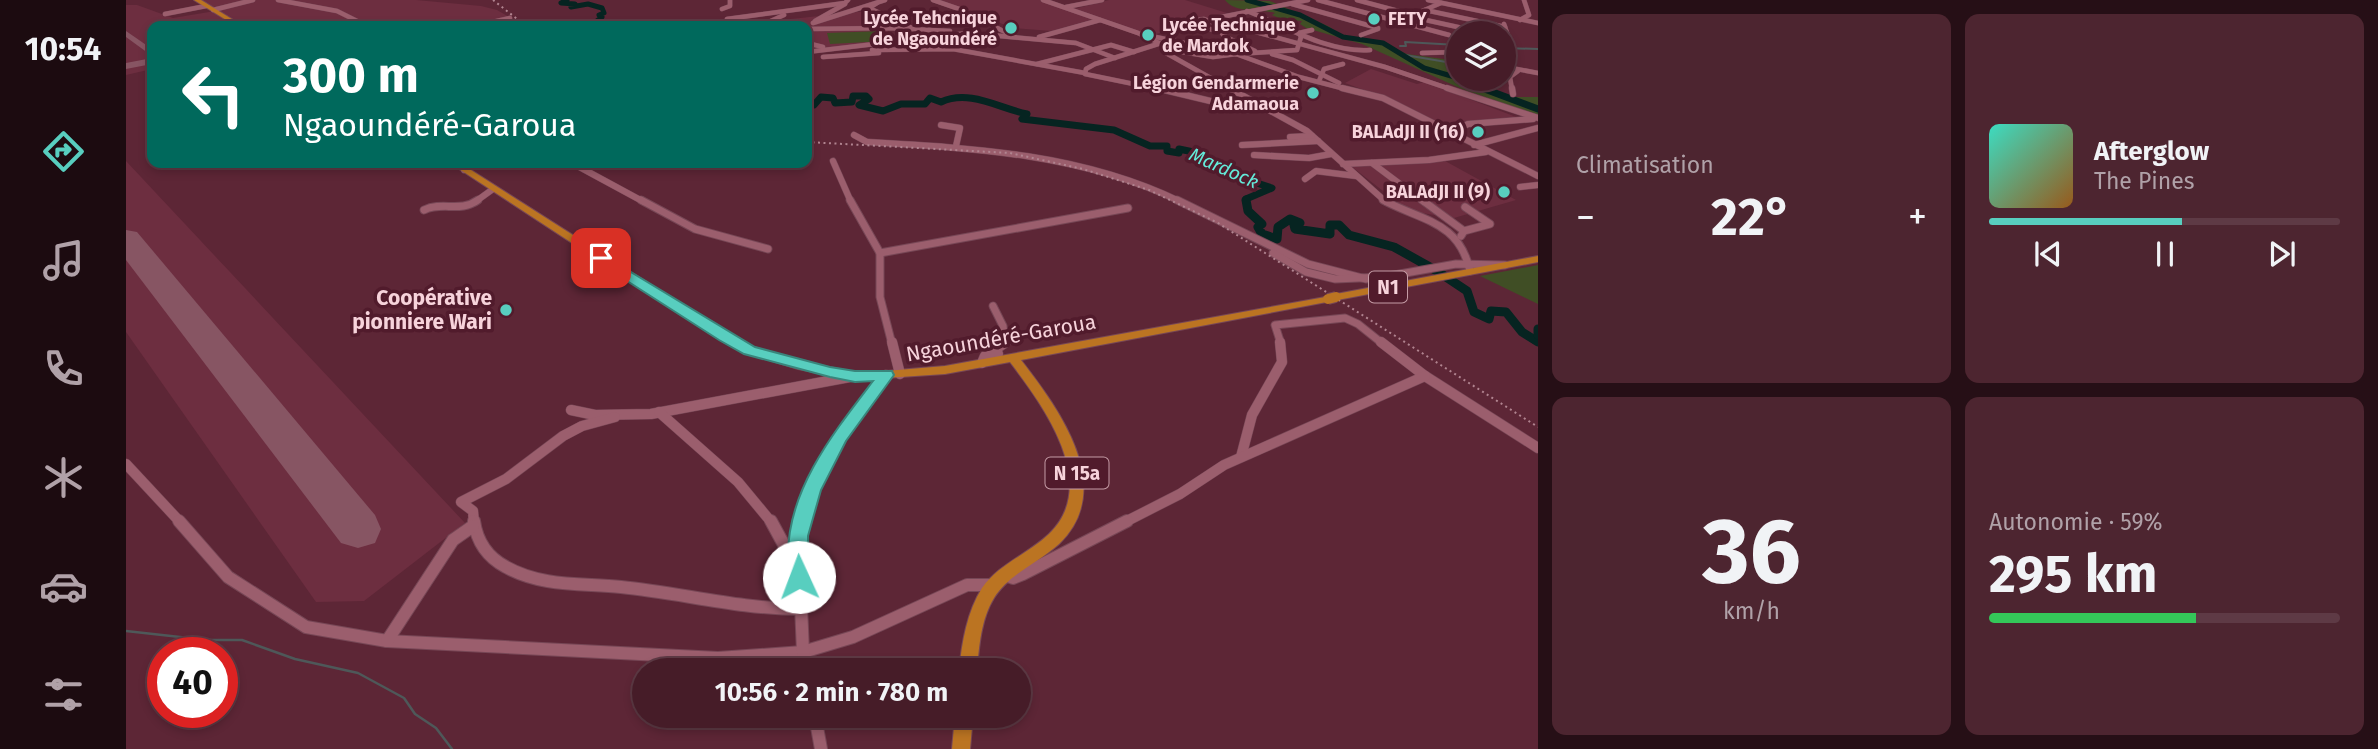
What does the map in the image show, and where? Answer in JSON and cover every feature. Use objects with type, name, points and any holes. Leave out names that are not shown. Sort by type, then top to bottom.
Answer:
[{"type":"highway","points":[[197,0],[232,21]]},
{"type":"highway","name":"Ngaoundéré-Garoua","points":[[461,168],[724,337],[750,350],[802,366],[855,376],[900,374],[982,363],[1332,298],[1469,267],[1504,265],[1538,258]]},
{"type":"highway","name":"N 15a","points":[[969,658],[971,639],[982,605],[999,580],[1047,546],[1062,530],[1077,497],[1077,476],[1072,452],[1060,428],[1013,357]]},
{"type":"highway","points":[[963,748],[964,728]]},
{"type":"street","points":[[165,14],[253,0]]},
{"type":"street","points":[[278,0],[342,12],[358,21]]},
{"type":"street","points":[[722,9],[730,6],[730,0]]},
{"type":"street","points":[[762,21],[791,10],[851,0]]},
{"type":"street","points":[[813,23],[851,0]]},
{"type":"street","points":[[813,23],[885,0]]},
{"type":"street","points":[[933,0],[962,10],[1012,36]]},
{"type":"street","points":[[1044,0],[1138,33],[1236,54],[1318,82],[1364,92]]},
{"type":"street","points":[[1064,8],[1102,0]]},
{"type":"street","points":[[1212,20],[1211,18],[1286,2],[1308,0]]},
{"type":"street","points":[[1318,0],[1446,37]]},
{"type":"street","points":[[1357,0],[1446,24]]},
{"type":"street","points":[[1428,0],[1538,23]]},
{"type":"street","points":[[1457,6],[1465,0]]},
{"type":"street","points":[[1520,20],[1529,15],[1524,0]]},
{"type":"street","points":[[1286,2],[1378,29]]},
{"type":"street","points":[[877,3],[869,8],[911,27],[952,32]]},
{"type":"street","points":[[1361,35],[1441,3]]},
{"type":"street","points":[[762,21],[791,10]]},
{"type":"street","points":[[1424,10],[1476,21]]},
{"type":"street","points":[[1247,11],[1300,33],[1360,51],[1370,50]]},
{"type":"street","points":[[1471,20],[1484,12]]},
{"type":"street","points":[[736,13],[749,21]]},
{"type":"street","points":[[1502,16],[1503,21]]},
{"type":"street","points":[[497,21],[510,18]]},
{"type":"street","points":[[727,19],[738,21]]},
{"type":"street","points":[[1217,29],[1189,21],[1205,19],[1217,29],[1224,36],[1255,51]]},
{"type":"street","points":[[812,27],[1042,37],[1102,20]]},
{"type":"street","points":[[1212,20],[1385,67],[1538,118]]},
{"type":"street","points":[[1212,20],[1217,29]]},
{"type":"street","points":[[1238,26],[1272,21]]},
{"type":"street","points":[[1415,33],[1421,29]]},
{"type":"street","points":[[812,52],[1000,30]]},
{"type":"street","points":[[1300,33],[1312,30]]},
{"type":"street","points":[[1138,33],[1158,44],[1213,57],[1255,51],[1294,51],[1348,58]]},
{"type":"street","points":[[1294,51],[1298,48],[1300,33]]},
{"type":"street","points":[[1031,37],[1076,43],[1115,58]]},
{"type":"street","points":[[825,56],[888,50],[910,41]]},
{"type":"street","points":[[812,44],[844,49],[953,49],[1153,87],[1248,110]]},
{"type":"street","points":[[1085,73],[1089,67],[1158,44]]},
{"type":"street","points":[[1158,44],[1163,51],[1288,118],[1384,201],[1439,223],[1466,252],[1469,267]]},
{"type":"street","points":[[1015,66],[1035,65],[1114,45],[1134,52]]},
{"type":"street","points":[[836,57],[836,53],[844,49]]},
{"type":"street","points":[[972,57],[985,55],[991,50]]},
{"type":"street","points":[[1265,52],[1293,60],[1322,76],[1402,107],[1486,152],[1538,176]]},
{"type":"street","points":[[1422,53],[1446,52]]},
{"type":"street","points":[[1343,84],[1340,75],[1348,58]]},
{"type":"street","points":[[1318,82],[1328,66],[1343,64]]},
{"type":"street","points":[[1513,94],[1510,77],[1518,74],[1518,69],[1538,73]]},
{"type":"street","points":[[1223,114],[1232,110],[1269,110]]},
{"type":"street","points":[[1459,137],[1460,128],[1468,124],[1538,118]]},
{"type":"street","points":[[941,125],[960,128],[956,146]]},
{"type":"street","points":[[1474,145],[1536,131]]},
{"type":"street","points":[[854,135],[862,141],[956,146],[1049,158],[1104,173],[1169,196],[1241,232],[1307,273],[1333,278],[1366,279],[1426,270],[1443,273]]},
{"type":"street","points":[[1290,137],[1315,139]]},
{"type":"street","points":[[1242,145],[1315,139]]},
{"type":"street","points":[[1343,164],[1429,160],[1486,152]]},
{"type":"street","points":[[1254,155],[1309,158],[1331,154]]},
{"type":"street","points":[[833,161],[848,197],[880,253],[880,297],[900,374]]},
{"type":"street","points":[[1372,163],[1464,232]]},
{"type":"street","points":[[464,170],[469,168]]},
{"type":"street","points":[[581,168],[695,229],[768,248]]},
{"type":"street","points":[[1305,179],[1316,171],[1358,176]]},
{"type":"street","points":[[1520,187],[1538,185]]},
{"type":"street","points":[[424,210],[433,206],[468,207],[493,189]]},
{"type":"street","points":[[1457,240],[1464,232],[1489,224],[1465,207]]},
{"type":"street","points":[[880,253],[1128,208]]},
{"type":"street","points":[[982,363],[985,356],[998,354],[996,349],[1006,344],[1003,326],[993,306]]},
{"type":"street","points":[[1241,457],[1255,409],[1283,364],[1281,343],[1275,325],[1345,318],[1359,324],[1425,376],[1538,448]]},
{"type":"street","points":[[804,658],[798,536],[812,490],[839,438],[886,375]]},
{"type":"street","points":[[801,609],[751,609],[615,587],[589,587],[544,580],[513,571],[489,555],[473,526],[473,511],[461,502],[506,479],[563,436],[582,426],[615,417],[659,412],[794,386],[844,381],[855,376]]},
{"type":"street","points":[[126,464],[137,473],[228,578],[306,627],[387,641],[718,658],[803,652],[853,637],[967,585],[1023,575],[1180,494],[1207,474],[1241,457],[1349,407],[1425,376]]},
{"type":"street","points":[[571,410],[615,417]]},
{"type":"street","points":[[659,412],[716,461],[749,496],[788,543],[799,575]]},
{"type":"street","points":[[387,641],[453,540],[473,526]]},
{"type":"street","points":[[817,728],[821,749]]},
{"type":"shaded area","points":[[197,0],[416,0],[481,6],[497,10],[511,18],[498,21],[147,21],[147,70],[126,75],[126,5],[137,5],[173,18],[215,11]]},
{"type":"shaded area","points":[[940,0],[1040,0],[1094,19],[1052,31],[1013,28]]},
{"type":"shaded area","points":[[1109,0],[1185,0],[1227,13],[1153,35],[1142,34],[1074,9]]},
{"type":"shaded area","points":[[867,11],[879,13],[895,45],[812,48],[812,21],[772,21]]},
{"type":"shaded area","points":[[1371,69],[1417,84],[1425,82],[1516,117],[1462,122],[1448,129],[1386,98],[1345,83]]},
{"type":"shaded area","points":[[1436,156],[1516,200],[1454,218],[1409,211],[1347,163]]},
{"type":"shaded area","points":[[126,161],[465,523],[364,601],[316,602],[126,332]]},
{"type":"green space","points":[[1225,0],[1270,1],[1330,27],[1338,36],[1378,43],[1407,54],[1446,59],[1446,82],[1362,44],[1306,28],[1300,24],[1302,21],[1281,19],[1272,15],[1275,13],[1241,9]]},
{"type":"green space","points":[[882,31],[887,41],[830,44],[827,33]]},
{"type":"green space","points":[[1468,91],[1487,91],[1502,97],[1538,97],[1538,115]]},
{"type":"green space","points":[[1538,265],[1538,304],[1480,276]]},
{"type":"waterway","name":"Mardock","points":[[567,0],[561,3],[575,4],[571,7],[588,4],[602,8],[604,13],[599,15],[602,17],[597,21]]},
{"type":"waterway","points":[[1247,0],[1300,15],[1343,37],[1383,43],[1424,68],[1446,74]]},
{"type":"waterway","points":[[1400,46],[1406,46],[1405,42],[1446,44]]},
{"type":"waterway","points":[[1516,48],[1538,49]]},
{"type":"waterway","points":[[1405,55],[1446,62]]},
{"type":"waterway","points":[[1490,91],[1538,109]]},
{"type":"waterway","name":"Mardock","points":[[812,105],[821,97],[833,98],[835,103],[852,102],[853,96],[866,96],[869,99],[859,105],[883,111],[901,104],[925,104],[930,98],[941,102],[962,98],[984,101],[1027,114],[1022,119],[1114,130],[1150,146],[1167,146],[1167,151],[1179,153],[1179,149],[1203,154],[1204,159],[1215,162],[1229,174],[1272,188],[1246,200]]},
{"type":"waterway","name":"Mardock","points":[[1246,200],[1248,211],[1262,224],[1258,227],[1262,234],[1277,239],[1278,227],[1290,219],[1300,223],[1294,225],[1295,229],[1330,234],[1330,225],[1339,225],[1349,235],[1394,247],[1437,271],[1467,291],[1474,312],[1489,319],[1491,311],[1506,312],[1522,332],[1538,342]]},
{"type":"waterway","name":"Mardock","points":[[1538,329],[1538,335]]},
{"type":"waterway","points":[[126,631],[207,640],[242,640],[295,659],[358,673],[404,698],[415,714],[436,728],[452,749]]},
{"type":"taxiway","points":[[126,33],[147,49]]},
{"type":"taxiway","points":[[126,66],[147,62]]},
{"type":"runway","points":[[126,239],[358,529]]},
{"type":"railway","points":[[493,0],[520,21]]},
{"type":"railway","points":[[812,142],[1010,153],[1083,169],[1149,190],[1218,223],[1538,427]]},
{"type":"place","name":"FETY","points":[[1374,19]]},
{"type":"place","name":"Lycée Tehcnique de Ngaoundéré","points":[[1011,28]]},
{"type":"place","name":"Lycée Technique de Mardok","points":[[1148,35]]},
{"type":"place","name":"Légion Gendarmerie Adamaoua","points":[[1313,93]]},
{"type":"place","name":"BALAdJI II (16)","points":[[1478,132]]},
{"type":"place","name":"BALAdJI II (9)","points":[[1504,192]]},
{"type":"place","name":"Coopérative pionniere Wari","points":[[506,310]]},
{"type":"route","points":[[601,258],[724,337],[750,350],[830,372],[855,376],[886,375],[839,438],[812,490],[798,536],[799,577]]}]
